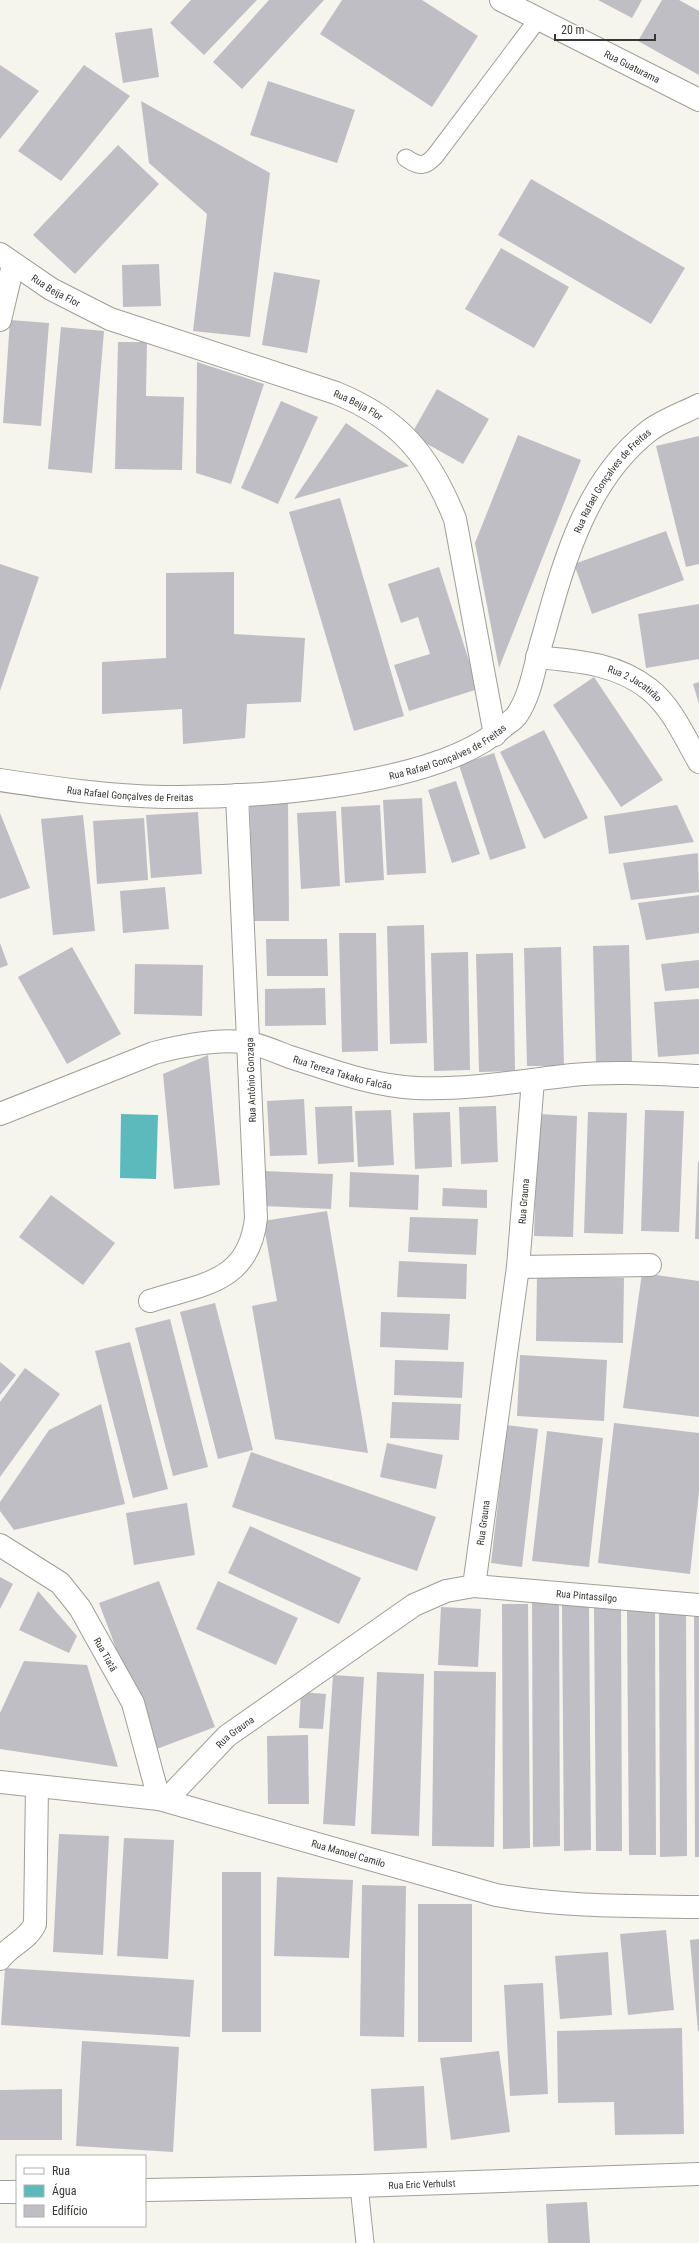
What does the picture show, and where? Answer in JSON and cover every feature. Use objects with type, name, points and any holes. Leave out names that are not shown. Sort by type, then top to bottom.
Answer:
[{"type":"street","name":"Rua Guaturama","points":[[501,0],[699,100]]},
{"type":"street","name":"Rua Beija Flor","points":[[0,320],[7,259],[51,289],[110,319],[336,393],[364,404],[386,419],[408,439],[424,460],[444,492],[455,519],[461,543],[495,734]]},
{"type":"street","name":"Rua Rafael Gonçalves de Freitas","points":[[0,780],[82,792],[164,797],[237,795],[348,784],[432,765],[480,745],[517,715],[530,685],[562,570],[589,502],[614,464],[651,429],[699,405]]},
{"type":"street","name":"Rua 2 Jacatirão","points":[[537,657],[585,662],[620,671],[650,690],[672,716],[699,762]]},
{"type":"street","name":"Rua Antônio Gonzaga","points":[[150,1301],[221,1278],[235,1268],[245,1254],[254,1235],[256,1218],[237,795]]},
{"type":"street","name":"Rua Tereza Takako Falcão","points":[[0,1114],[154,1053],[180,1046],[210,1043],[249,1043],[352,1078],[384,1085],[416,1088],[499,1085],[533,1080],[618,1072],[699,1076]]},
{"type":"street","name":"Rua Grauna","points":[[162,1800],[227,1736],[408,1609],[428,1597],[446,1590],[474,1586],[518,1267],[533,1080]]},
{"type":"street","points":[[518,1267],[650,1265]]},
{"type":"street","name":"Rua Tiatã","points":[[0,1545],[60,1583],[80,1608],[133,1703],[162,1800]]},
{"type":"street","name":"Rua Pintassilgo","points":[[474,1586],[699,1605]]},
{"type":"street","name":"Rua Manoel Camilo","points":[[0,1782],[162,1800],[496,1895],[531,1902],[699,1907]]},
{"type":"street","points":[[0,1959],[5,1952],[31,1932],[35,1924],[37,1787]]},
{"type":"street","name":"Rua Eric Verhulst","points":[[146,2190],[359,2186],[699,2174]]},
{"type":"street","points":[[0,2192],[16,2192]]},
{"type":"lane","points":[[406,158],[416,165],[427,165],[538,19]]},
{"type":"lane","points":[[359,2186],[365,2243]]},
{"type":"water","points":[[121,1114],[158,1115],[156,1179],[120,1178]]},
{"type":"building","points":[[191,0],[257,0],[204,55],[170,23]]},
{"type":"building","points":[[269,0],[324,0],[242,89],[213,62]]},
{"type":"building","points":[[342,0],[422,0],[478,36],[432,107],[320,34]]},
{"type":"building","points":[[598,0],[642,0],[632,18]]},
{"type":"building","points":[[662,0],[679,0],[699,11],[699,75],[638,41]]},
{"type":"building","points":[[152,28],[159,77],[123,83],[115,33]]},
{"type":"building","points":[[0,65],[39,91],[0,139]]},
{"type":"building","points":[[84,65],[130,96],[61,181],[18,151]]},
{"type":"building","points":[[268,81],[355,110],[337,163],[250,135]]},
{"type":"building","points":[[141,101],[270,173],[250,337],[193,331],[207,214],[149,163]]},
{"type":"building","points":[[118,145],[159,184],[75,274],[33,235]]},
{"type":"building","points":[[531,179],[685,268],[651,324],[498,235]]},
{"type":"building","points":[[501,248],[569,287],[534,348],[465,309]]},
{"type":"building","points":[[159,264],[161,306],[123,307],[122,265]]},
{"type":"building","points":[[274,272],[320,280],[307,353],[262,345]]},
{"type":"building","points":[[10,320],[49,323],[41,426],[3,423]]},
{"type":"building","points":[[61,327],[104,331],[92,473],[48,469]]},
{"type":"building","points":[[118,342],[147,342],[146,396],[184,397],[182,470],[115,469]]},
{"type":"building","points":[[197,362],[264,384],[231,484],[196,473]]},
{"type":"building","points":[[437,389],[489,419],[463,464],[411,435]]},
{"type":"building","points":[[281,401],[318,417],[278,504],[241,488]]},
{"type":"building","points":[[346,423],[409,466],[294,499]]},
{"type":"building","points":[[518,435],[581,460],[499,668],[475,543]]},
{"type":"building","points":[[699,436],[699,564],[686,567],[656,446]]},
{"type":"building","points":[[340,498],[404,716],[354,731],[289,512]]},
{"type":"building","points":[[666,531],[684,580],[592,614],[574,564]]},
{"type":"building","points":[[0,564],[39,577],[0,691]]},
{"type":"building","points":[[439,567],[478,689],[409,711],[394,665],[430,654],[418,617],[401,623],[388,584]]},
{"type":"building","points":[[234,572],[234,634],[305,638],[301,702],[247,704],[245,738],[183,744],[182,709],[102,714],[102,662],[166,658],[166,573]]},
{"type":"building","points":[[699,604],[699,659],[646,668],[638,614]]},
{"type":"building","points":[[594,677],[663,780],[621,807],[553,705]]},
{"type":"building","points":[[699,682],[699,704],[693,684]]},
{"type":"building","points":[[544,730],[588,818],[544,839],[500,752]]},
{"type":"building","points":[[494,753],[526,848],[490,860],[459,765]]},
{"type":"building","points":[[456,781],[480,854],[452,863],[428,790]]},
{"type":"building","points":[[422,798],[426,873],[387,875],[383,800]]},
{"type":"building","points":[[288,799],[289,921],[251,921],[250,800]]},
{"type":"building","points":[[380,805],[384,880],[345,883],[341,807]]},
{"type":"building","points":[[677,805],[694,842],[609,854],[604,816]]},
{"type":"building","points":[[336,811],[340,886],[301,889],[297,813]]},
{"type":"building","points":[[198,812],[202,874],[151,878],[146,815]]},
{"type":"building","points":[[0,813],[30,888],[0,899]]},
{"type":"building","points":[[83,815],[95,931],[53,935],[41,819]]},
{"type":"building","points":[[144,818],[148,880],[97,884],[93,821]]},
{"type":"building","points":[[698,853],[699,892],[631,900],[623,863]]},
{"type":"building","points":[[165,887],[169,929],[123,933],[120,891]]},
{"type":"building","points":[[699,895],[699,933],[646,940],[638,903]]},
{"type":"building","points":[[424,925],[427,1043],[390,1044],[387,926]]},
{"type":"building","points":[[339,933],[376,933],[378,1051],[342,1052]]},
{"type":"building","points":[[266,939],[327,939],[328,976],[267,976]]},
{"type":"building","points":[[0,943],[8,965],[0,968]]},
{"type":"building","points":[[629,945],[632,1063],[596,1064],[593,946]]},
{"type":"building","points":[[72,947],[121,1034],[67,1064],[18,977]]},
{"type":"building","points":[[561,947],[564,1066],[527,1066],[524,948]]},
{"type":"building","points":[[468,952],[470,1070],[434,1071],[431,953]]},
{"type":"building","points":[[513,953],[515,1071],[479,1072],[476,954]]},
{"type":"building","points":[[699,960],[699,988],[665,991],[661,964]]},
{"type":"building","points":[[135,964],[203,965],[202,1016],[134,1014]]},
{"type":"building","points":[[325,988],[326,1025],[265,1026],[265,989]]},
{"type":"building","points":[[699,999],[699,1054],[658,1057],[654,1002]]},
{"type":"building","points":[[208,1055],[220,1185],[174,1189],[163,1074]]},
{"type":"building","points":[[304,1099],[307,1155],[270,1156],[267,1101]]},
{"type":"building","points":[[352,1106],[354,1162],[318,1164],[315,1107]]},
{"type":"building","points":[[496,1106],[498,1162],[461,1164],[459,1107]]},
{"type":"building","points":[[391,1110],[394,1165],[358,1167],[355,1111]]},
{"type":"building","points":[[645,1110],[684,1111],[679,1232],[641,1231]]},
{"type":"building","points":[[450,1112],[452,1167],[415,1169],[413,1113]]},
{"type":"building","points":[[588,1112],[627,1113],[623,1234],[584,1233]]},
{"type":"building","points":[[538,1114],[577,1116],[573,1237],[534,1236]]},
{"type":"building","points":[[698,1162],[699,1239],[695,1239]]},
{"type":"building","points":[[264,1171],[333,1174],[331,1209],[263,1206]]},
{"type":"building","points":[[350,1172],[419,1175],[418,1210],[349,1207]]},
{"type":"building","points":[[443,1188],[487,1190],[487,1208],[442,1206]]},
{"type":"building","points":[[51,1195],[115,1243],[83,1285],[19,1237]]},
{"type":"building","points":[[327,1211],[368,1453],[275,1439],[252,1306],[277,1301],[263,1221]]},
{"type":"building","points":[[410,1217],[478,1219],[476,1255],[408,1252]]},
{"type":"building","points":[[399,1261],[467,1264],[466,1299],[397,1297]]},
{"type":"building","points":[[642,1273],[699,1281],[699,1417],[623,1408]]},
{"type":"building","points":[[537,1277],[624,1278],[623,1343],[536,1341]]},
{"type":"building","points":[[215,1303],[253,1450],[218,1459],[180,1312]]},
{"type":"building","points":[[381,1312],[450,1314],[448,1350],[380,1347]]},
{"type":"building","points":[[170,1319],[208,1467],[173,1476],[135,1328]]},
{"type":"building","points":[[130,1342],[168,1489],[133,1498],[95,1351]]},
{"type":"building","points":[[520,1355],[607,1360],[604,1421],[517,1416]]},
{"type":"building","points":[[395,1360],[464,1362],[462,1398],[394,1395]]},
{"type":"building","points":[[0,1362],[16,1375],[0,1395]]},
{"type":"building","points":[[25,1368],[60,1394],[0,1477],[0,1402]]},
{"type":"building","points":[[392,1402],[461,1404],[459,1440],[390,1438]]},
{"type":"building","points":[[101,1404],[125,1504],[14,1530],[0,1511],[0,1502],[49,1430]]},
{"type":"building","points":[[614,1423],[699,1433],[699,1492],[690,1574],[598,1563]]},
{"type":"building","points":[[507,1425],[538,1429],[522,1567],[491,1563]]},
{"type":"building","points":[[547,1431],[603,1438],[589,1567],[532,1561]]},
{"type":"building","points":[[387,1443],[443,1455],[436,1489],[380,1477]]},
{"type":"building","points":[[251,1452],[436,1517],[417,1571],[232,1507]]},
{"type":"building","points":[[187,1503],[195,1555],[134,1565],[126,1513]]},
{"type":"building","points":[[250,1526],[361,1578],[339,1624],[228,1573]]},
{"type":"building","points":[[0,1577],[13,1584],[0,1609]]},
{"type":"building","points":[[159,1581],[215,1727],[154,1750],[99,1603]]},
{"type":"building","points":[[218,1581],[298,1618],[276,1665],[196,1629]]},
{"type":"building","points":[[38,1591],[77,1636],[69,1653],[19,1630]]},
{"type":"building","points":[[532,1602],[559,1602],[560,1846],[533,1847]]},
{"type":"building","points":[[502,1604],[528,1604],[530,1848],[503,1849]]},
{"type":"building","points":[[562,1605],[589,1605],[591,1850],[564,1851]]},
{"type":"building","points":[[621,1606],[622,1851],[596,1851],[594,1607]]},
{"type":"building","points":[[441,1607],[481,1609],[478,1667],[438,1665]]},
{"type":"building","points":[[627,1610],[655,1610],[656,1855],[629,1855]]},
{"type":"building","points":[[659,1612],[686,1612],[687,1856],[660,1857]]},
{"type":"building","points":[[694,1612],[699,1612],[699,1857],[695,1857]]},
{"type":"building","points":[[24,1661],[87,1665],[118,1767],[0,1749],[0,1713]]},
{"type":"building","points":[[434,1671],[496,1672],[494,1847],[432,1846]]},
{"type":"building","points":[[377,1672],[424,1674],[419,1836],[371,1834]]},
{"type":"building","points":[[333,1675],[364,1677],[355,1826],[323,1824]]},
{"type":"building","points":[[301,1692],[326,1694],[323,1729],[299,1728]]},
{"type":"building","points":[[308,1735],[309,1804],[268,1804],[267,1736]]},
{"type":"building","points":[[59,1834],[109,1836],[103,1955],[53,1952]]},
{"type":"building","points":[[124,1838],[174,1840],[168,1959],[117,1956]]},
{"type":"building","points":[[222,1872],[261,1872],[261,2032],[222,2032]]},
{"type":"building","points":[[277,1877],[353,1880],[349,1958],[274,1956]]},
{"type":"building","points":[[362,1885],[406,1886],[404,2037],[360,2036]]},
{"type":"building","points":[[418,1904],[472,1904],[472,2042],[418,2042]]},
{"type":"building","points":[[666,1930],[674,2010],[628,2015],[620,1934]]},
{"type":"building","points":[[699,1939],[699,2031],[698,2031],[690,1940]]},
{"type":"building","points":[[608,1952],[612,2015],[560,2019],[555,1956]]},
{"type":"building","points":[[5,1968],[194,1980],[190,2037],[1,2025]]},
{"type":"building","points":[[543,1983],[548,2094],[510,2096],[504,1985]]},
{"type":"building","points":[[682,2028],[684,2134],[615,2135],[614,2102],[558,2103],[557,2031]]},
{"type":"building","points":[[82,2041],[179,2047],[173,2152],[76,2146]]},
{"type":"building","points":[[499,2051],[510,2132],[451,2140],[440,2058]]},
{"type":"building","points":[[424,2086],[427,2148],[374,2151],[371,2089]]},
{"type":"building","points":[[62,2089],[62,2140],[0,2140],[0,2090]]},
{"type":"building","points":[[587,2202],[590,2243],[548,2243],[546,2204]]}]
